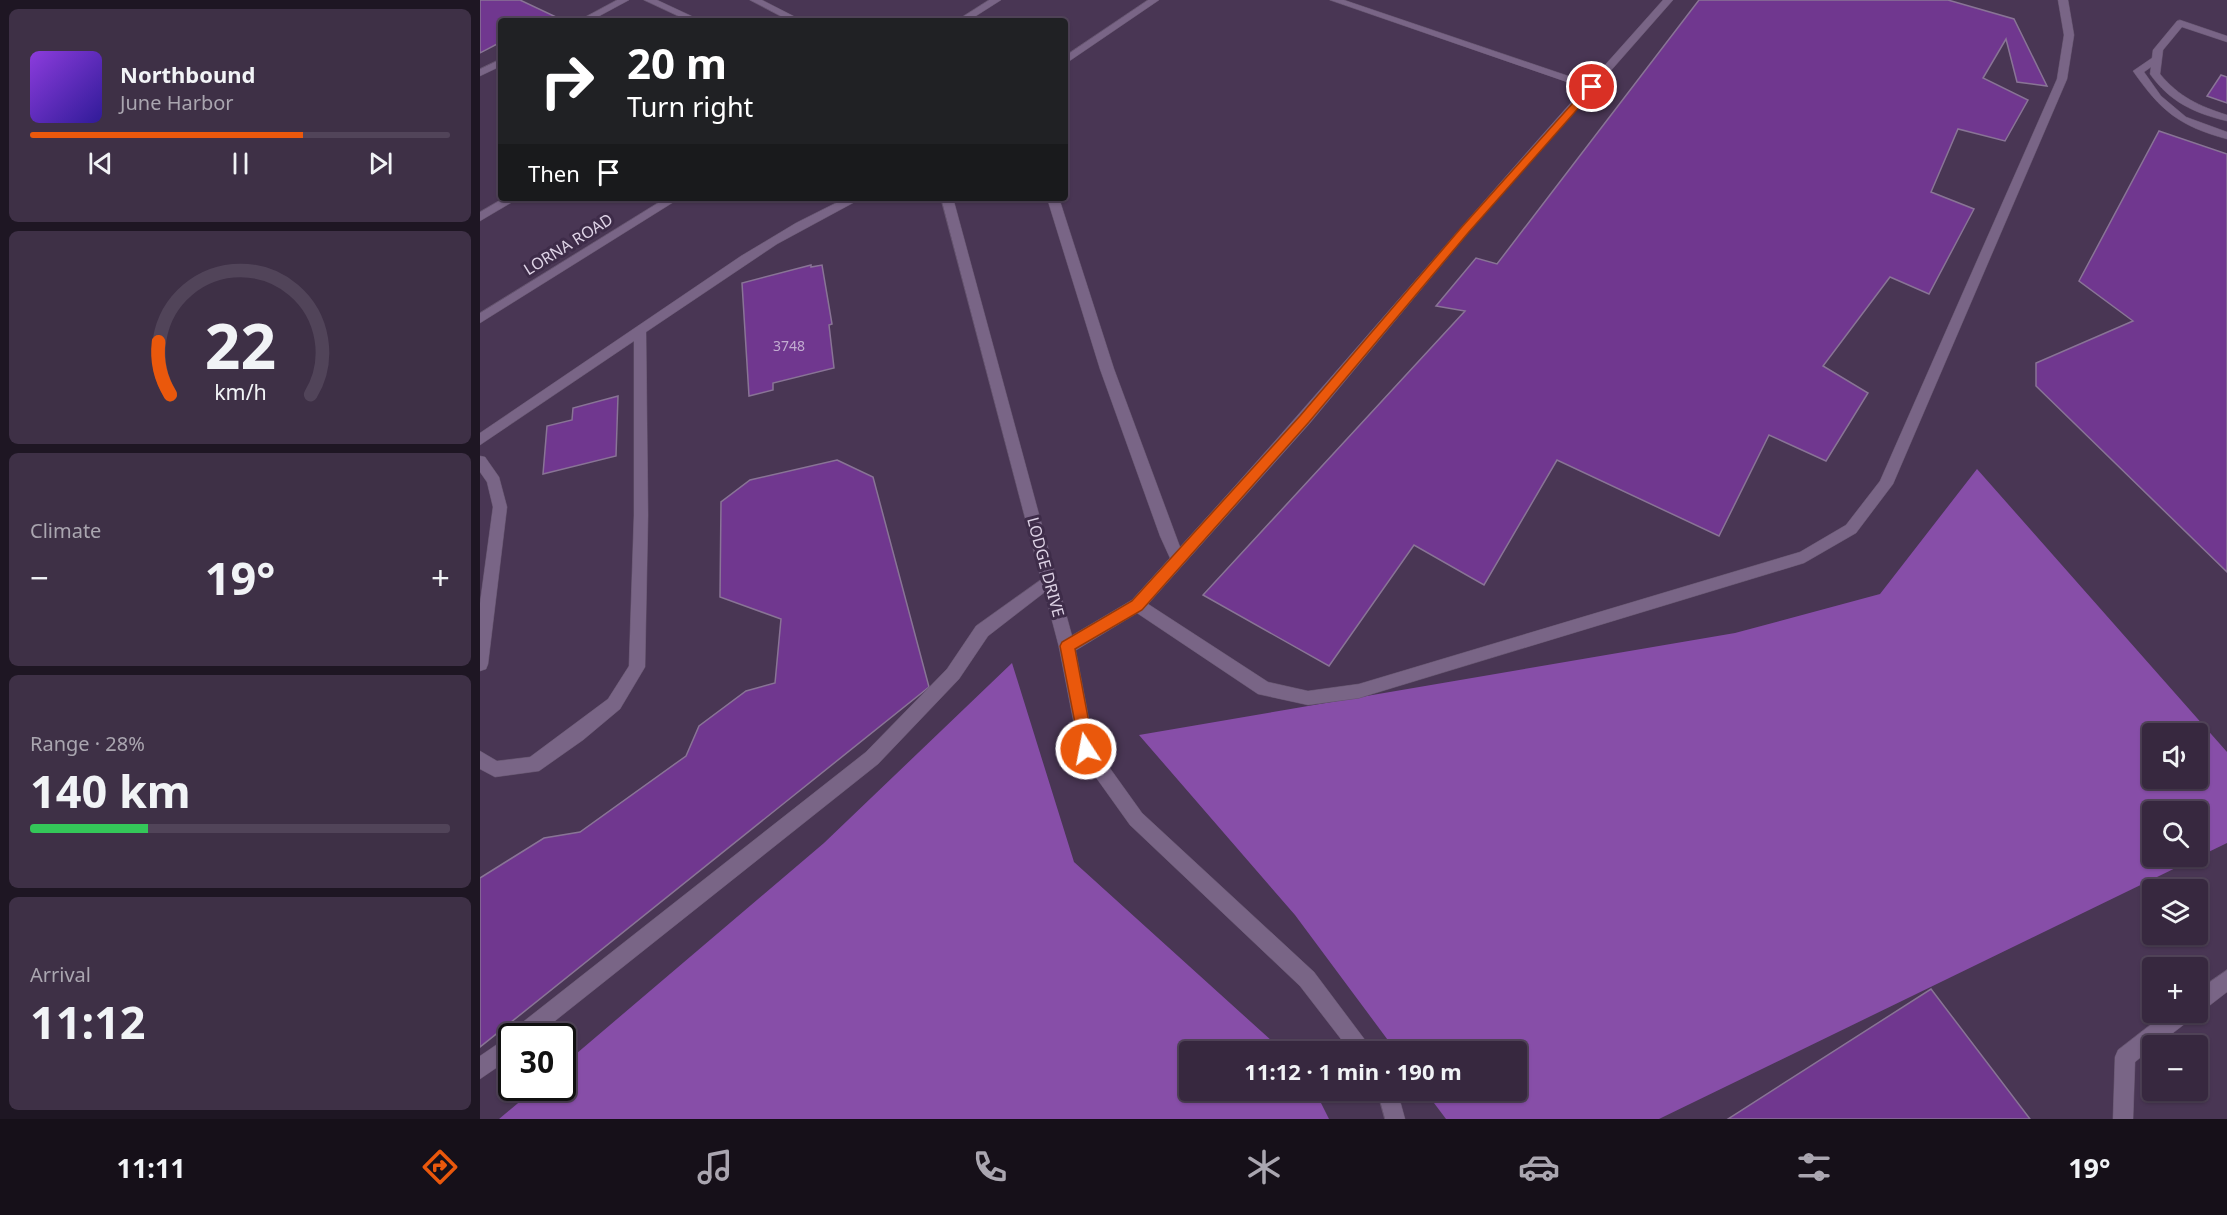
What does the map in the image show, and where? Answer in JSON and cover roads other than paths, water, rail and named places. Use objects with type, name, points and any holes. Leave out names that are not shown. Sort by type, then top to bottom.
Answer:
[{"type":"street","points":[[589,18],[624,0]]},
{"type":"street","points":[[649,0],[690,18]]},
{"type":"street","points":[[755,0],[792,18]]},
{"type":"street","points":[[966,18],[996,0]]},
{"type":"street","points":[[1068,59],[1155,0]]},
{"type":"street","points":[[1335,0],[1592,87]]},
{"type":"street","points":[[1067,646],[1137,605],[1305,419],[1464,230],[1668,0]]},
{"type":"street","points":[[1137,605],[1264,689],[1308,698],[1359,691],[1804,557],[1851,530],[1886,484],[2062,79],[2069,35],[2063,0]]},
{"type":"street","points":[[2227,39],[2180,23],[2158,50],[2155,74],[2170,93],[2201,110],[2227,118]]},
{"type":"street","points":[[2157,58],[2138,71],[2157,98],[2182,119],[2227,136]]},
{"type":"street","points":[[480,73],[498,64]]},
{"type":"street","points":[[480,217],[508,201]]},
{"type":"street","name":"LORNA ROAD","points":[[480,319],[669,201]]},
{"type":"street","points":[[480,440],[705,284],[824,211],[849,201]]},
{"type":"street","name":"LODGE DRIVE","points":[[948,201],[1067,646],[1086,749],[1136,819],[1307,979],[1355,1041]]},
{"type":"street","points":[[1054,201],[1107,369],[1167,536],[1178,560]]},
{"type":"street","points":[[480,759],[495,769],[533,765],[614,704],[637,667],[641,515],[640,330]]},
{"type":"street","points":[[480,461],[494,481],[500,507],[480,664]]},
{"type":"street","points":[[537,1023],[872,758],[953,674],[982,631],[1049,580]]},
{"type":"street","points":[[2208,994],[2227,980]]},
{"type":"street","points":[[2123,1119],[2125,1057],[2170,1023]]},
{"type":"street","points":[[480,1069],[498,1055]]},
{"type":"street","points":[[1390,1101],[1395,1119]]}]
